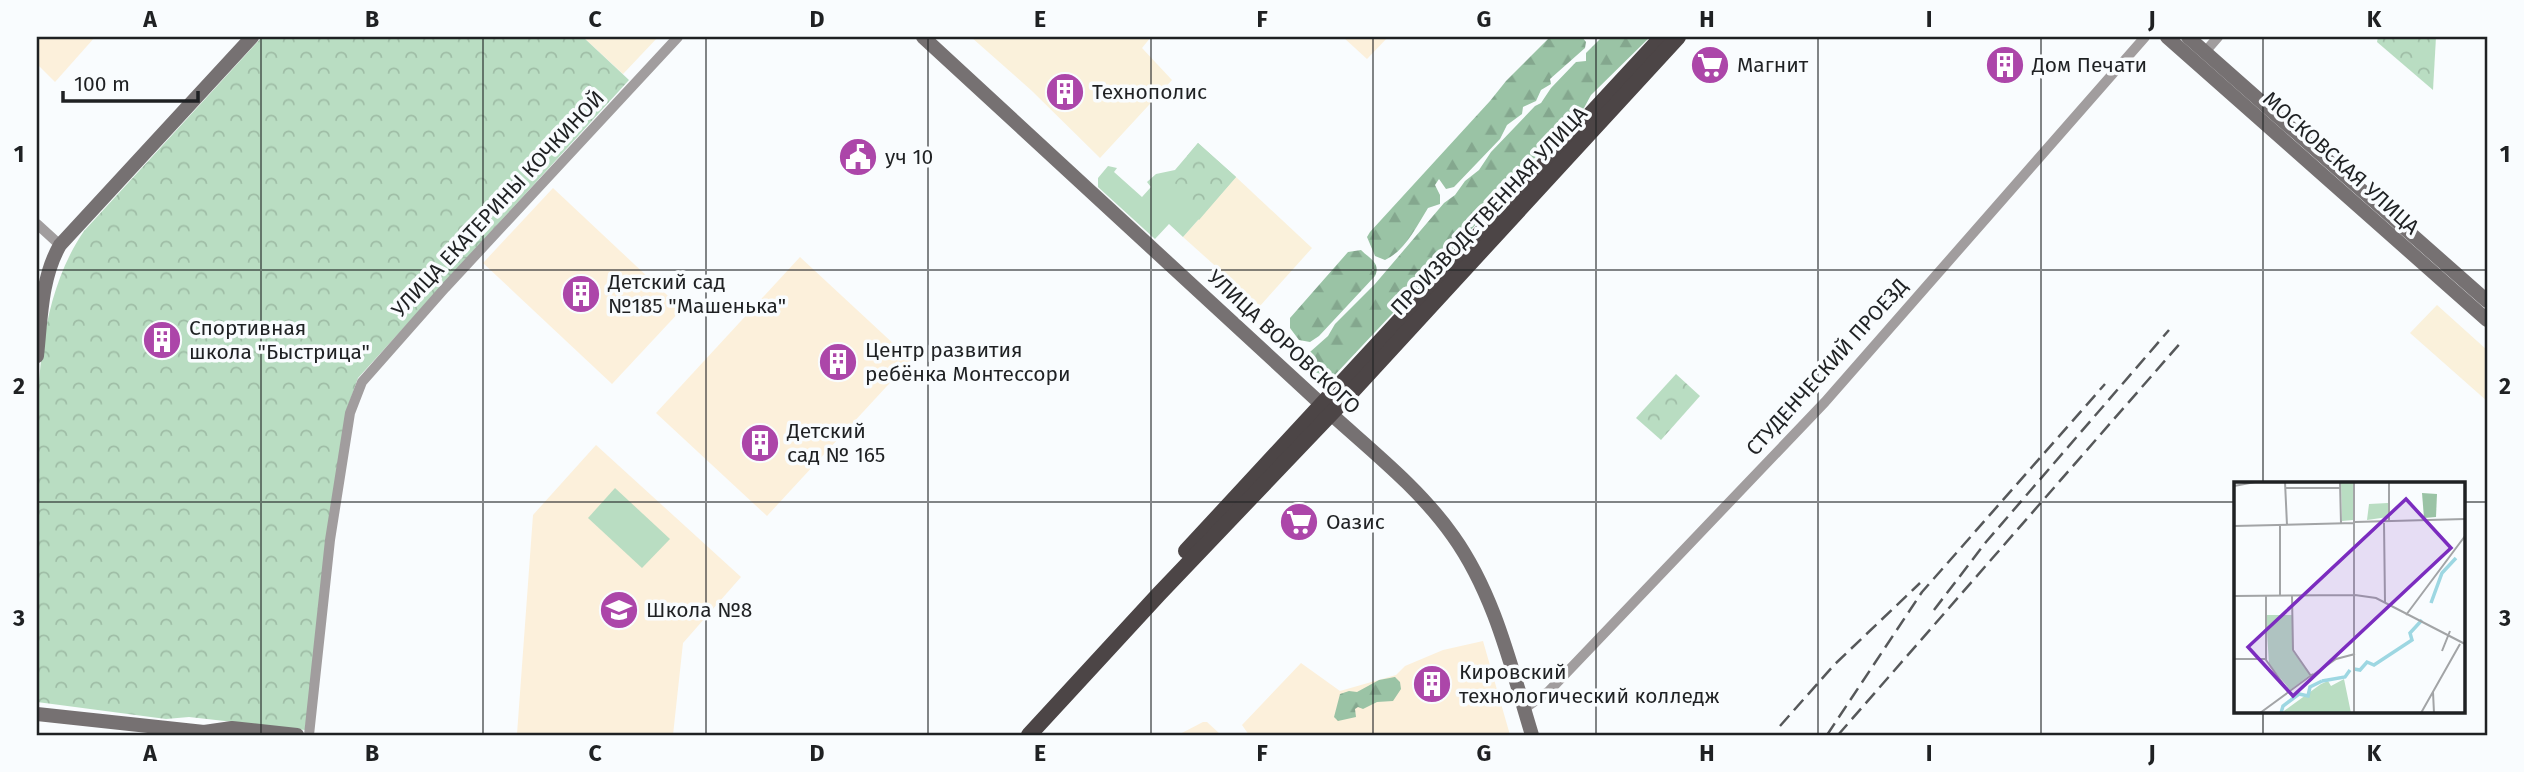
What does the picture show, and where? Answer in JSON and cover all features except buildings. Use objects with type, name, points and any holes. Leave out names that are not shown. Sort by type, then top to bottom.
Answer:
[{"type":"highway","name":"ПРОИЗВОДСТВЕННАЯ УЛИЦА","points":[[1326,409],[1662,37]]},
{"type":"highway","name":"ПРОИЗВОДСТВЕННАЯ УЛИЦА","points":[[1326,409],[1678,37]]},
{"type":"highway","points":[[1016,735],[1326,409]]},
{"type":"highway","points":[[1029,735],[1326,409]]},
{"type":"main road","points":[[37,356],[46,281],[51,260],[60,245],[251,37]]},
{"type":"main road","name":"УЛИЦА ВОРОВСКОГО","points":[[923,37],[1326,409],[1410,488],[1453,535],[1487,596],[1532,735]]},
{"type":"main road","name":"МОСКОВСКАЯ УЛИЦА","points":[[2167,37],[2487,320]]},
{"type":"main road","name":"МОСКОВСКАЯ УЛИЦА","points":[[2188,37],[2487,301]]},
{"type":"main road","points":[[37,714],[208,733],[232,728],[297,735]]},
{"type":"street","name":"УЛИЦА ЕКАТЕРИНЫ КОЧКИНОЙ","points":[[309,735],[330,540],[350,413],[362,382],[678,37]]},
{"type":"street","name":"СТУДЕНЧЕСКИЙ ПРОЕЗД","points":[[1524,709],[1549,691],[1825,402],[2145,37]]},
{"type":"street","points":[[2205,52],[2218,37]]},
{"type":"street","points":[[37,224],[60,245]]},
{"type":"shaded area","points":[[37,37],[95,37],[55,82],[37,64]]},
{"type":"shaded area","points":[[583,37],[658,37],[623,74]]},
{"type":"shaded area","points":[[971,37],[1151,37],[1142,48],[1172,80],[1100,158],[1032,91]]},
{"type":"shaded area","points":[[1343,37],[1388,37],[1367,59]]},
{"type":"shaded area","points":[[1236,177],[1312,248],[1260,306],[1183,237]]},
{"type":"shaded area","points":[[553,188],[682,309],[612,384],[483,263]]},
{"type":"shaded area","points":[[800,257],[911,360],[767,516],[656,413]]},
{"type":"shaded area","points":[[2437,305],[2487,350],[2487,401],[2410,333]]},
{"type":"shaded area","name":"Школа №8","points":[[596,445],[741,577],[683,643],[673,735],[517,734],[533,515]]},
{"type":"shaded area","points":[[1483,641],[1510,735],[1249,735],[1242,725],[1301,663],[1340,691],[1396,675],[1405,666],[1443,650]]},
{"type":"shaded area","points":[[1207,722],[1221,735],[1178,735]]},
{"type":"green space","points":[[262,37],[583,37],[629,80],[358,378],[347,409],[305,730],[189,717],[166,719],[37,702],[38,406],[45,332],[54,296],[66,262],[84,231]]},
{"type":"green space","points":[[1550,37],[1582,37],[1586,42],[1585,48],[1550,79],[1551,84],[1541,90],[1536,101],[1523,107],[1522,114],[1507,125],[1500,139],[1454,187],[1446,189],[1439,179],[1435,185],[1440,195],[1440,204],[1428,208],[1399,250],[1385,260],[1375,256],[1367,237],[1370,232],[1506,81]]},
{"type":"green space","points":[[1602,37],[1650,37],[1591,95],[1584,108],[1514,179],[1496,203],[1332,378],[1315,372],[1307,359],[1310,352],[1375,284],[1444,203],[1479,170],[1491,152],[1541,103],[1551,88],[1576,62],[1586,61],[1586,53]]},
{"type":"green space","points":[[2378,37],[2436,37],[2433,90],[2377,42]]},
{"type":"green space","points":[[1198,143],[1236,177],[1183,237],[1169,224],[1155,239],[1098,187],[1098,178],[1108,166],[1117,168],[1114,172],[1142,197],[1151,187],[1147,182],[1156,174],[1175,170]]},
{"type":"green space","points":[[1198,143],[1236,177],[1199,220],[1168,189],[1194,163],[1187,156]]},
{"type":"green space","points":[[1361,250],[1376,264],[1375,276],[1319,336],[1310,342],[1299,340],[1290,328],[1290,318],[1348,252]]},
{"type":"green space","points":[[1676,374],[1700,396],[1661,440],[1636,418]]},
{"type":"green space","points":[[615,488],[670,539],[642,568],[588,518]]},
{"type":"green space","points":[[1395,677],[1400,682],[1401,689],[1393,701],[1377,702],[1363,709],[1358,707],[1355,709],[1356,717],[1338,721],[1334,717],[1340,694],[1357,692],[1379,680]]},
{"type":"railway","points":[[1934,610],[1986,542],[2169,330]]},
{"type":"railway","points":[[1838,735],[2183,340]]},
{"type":"railway","points":[[1827,735],[1922,592],[2105,384]]},
{"type":"railway","points":[[1780,726],[1834,665],[1920,583]]},
{"type":"place","name":"Магнит","points":[[1710,65]]},
{"type":"place","name":"Дом Печати","points":[[2005,65]]},
{"type":"place","name":"Технополис","points":[[1065,92]]},
{"type":"place","name":"уч 10","points":[[858,157]]},
{"type":"place","name":"Детский сад №185 \"Машенька\"","points":[[581,294]]},
{"type":"place","name":"Спортивная школа \"Быстрица\"","points":[[162,340]]},
{"type":"place","name":"Центр развития ребёнка Монтессори","points":[[838,362]]},
{"type":"place","name":"Детский сад № 165","points":[[760,443]]},
{"type":"place","name":"Оазис","points":[[1299,522]]},
{"type":"place","name":"Школа №8","points":[[619,610]]},
{"type":"place","name":"Кировский технологический колледж","points":[[1432,684]]}]
